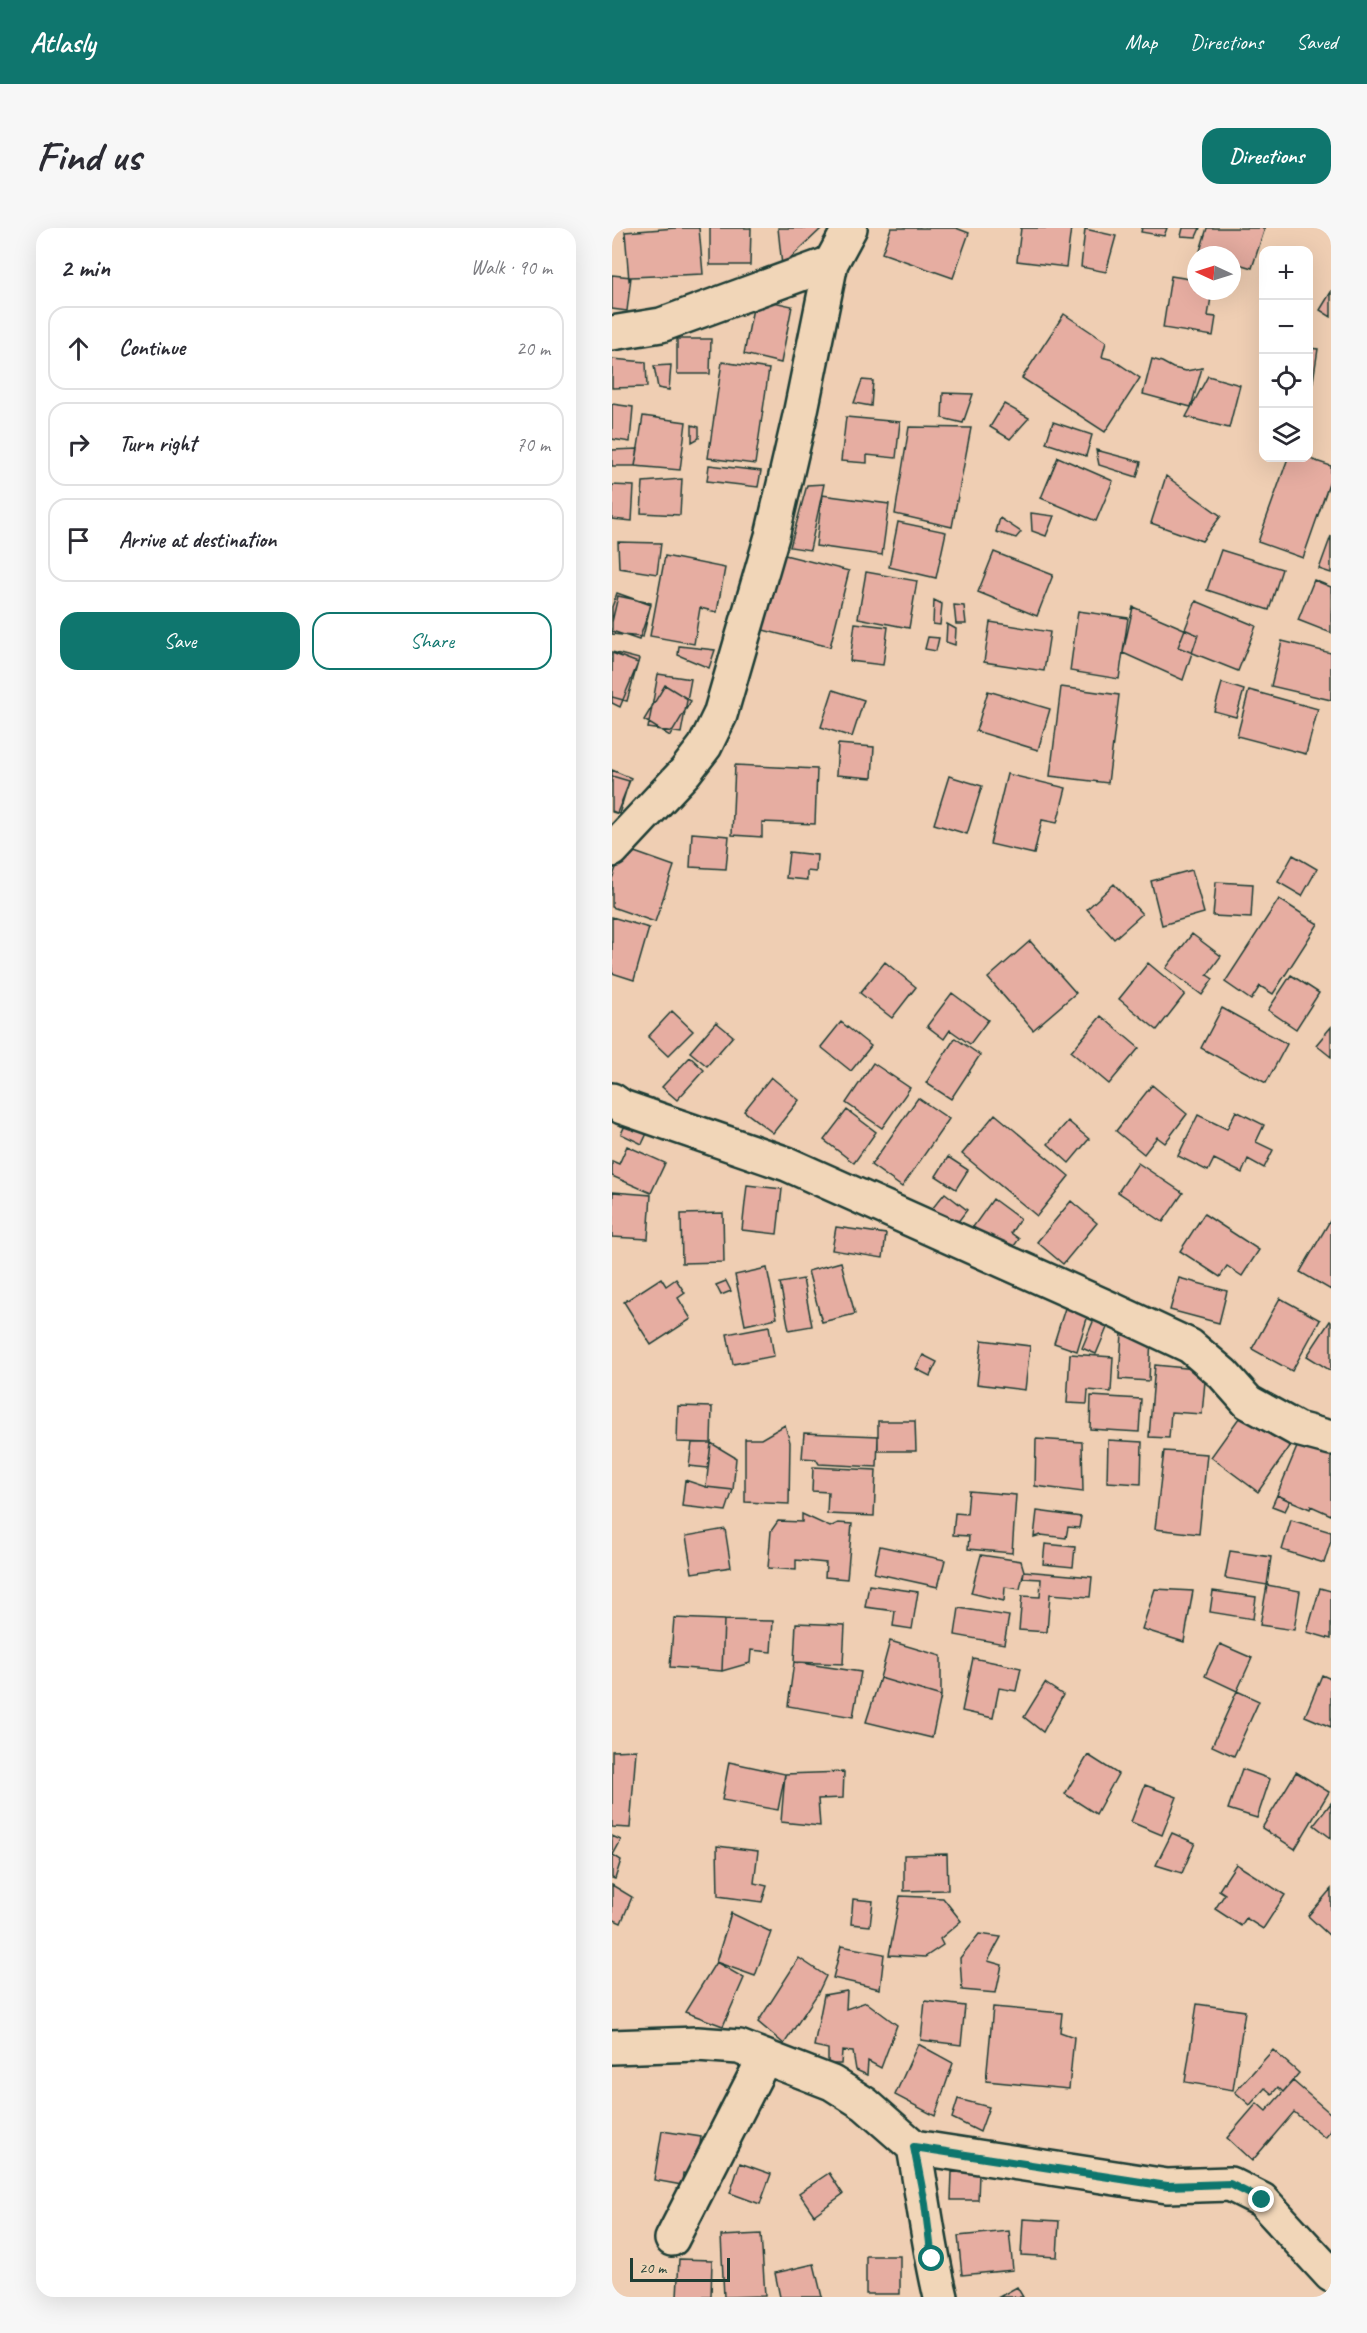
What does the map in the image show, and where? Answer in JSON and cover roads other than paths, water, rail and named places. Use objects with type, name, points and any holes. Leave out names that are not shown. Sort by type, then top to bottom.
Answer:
[{"type":"street","points":[[612,850],[685,772],[705,746],[720,715],[772,536],[799,420],[831,263],[850,228]]},
{"type":"street","points":[[612,333],[661,325],[831,263]]},
{"type":"street","points":[[612,1100],[622,1107],[787,1164],[1150,1327],[1190,1346],[1223,1374],[1248,1402],[1297,1429],[1331,1438]]},
{"type":"street","points":[[612,2047],[697,2044],[739,2047],[831,2083],[864,2104],[914,2147],[1167,2186],[1230,2184],[1262,2200],[1331,2275]]},
{"type":"street","points":[[672,2239],[765,2057]]},
{"type":"street","points":[[914,2147],[925,2204],[932,2259],[941,2297]]}]
